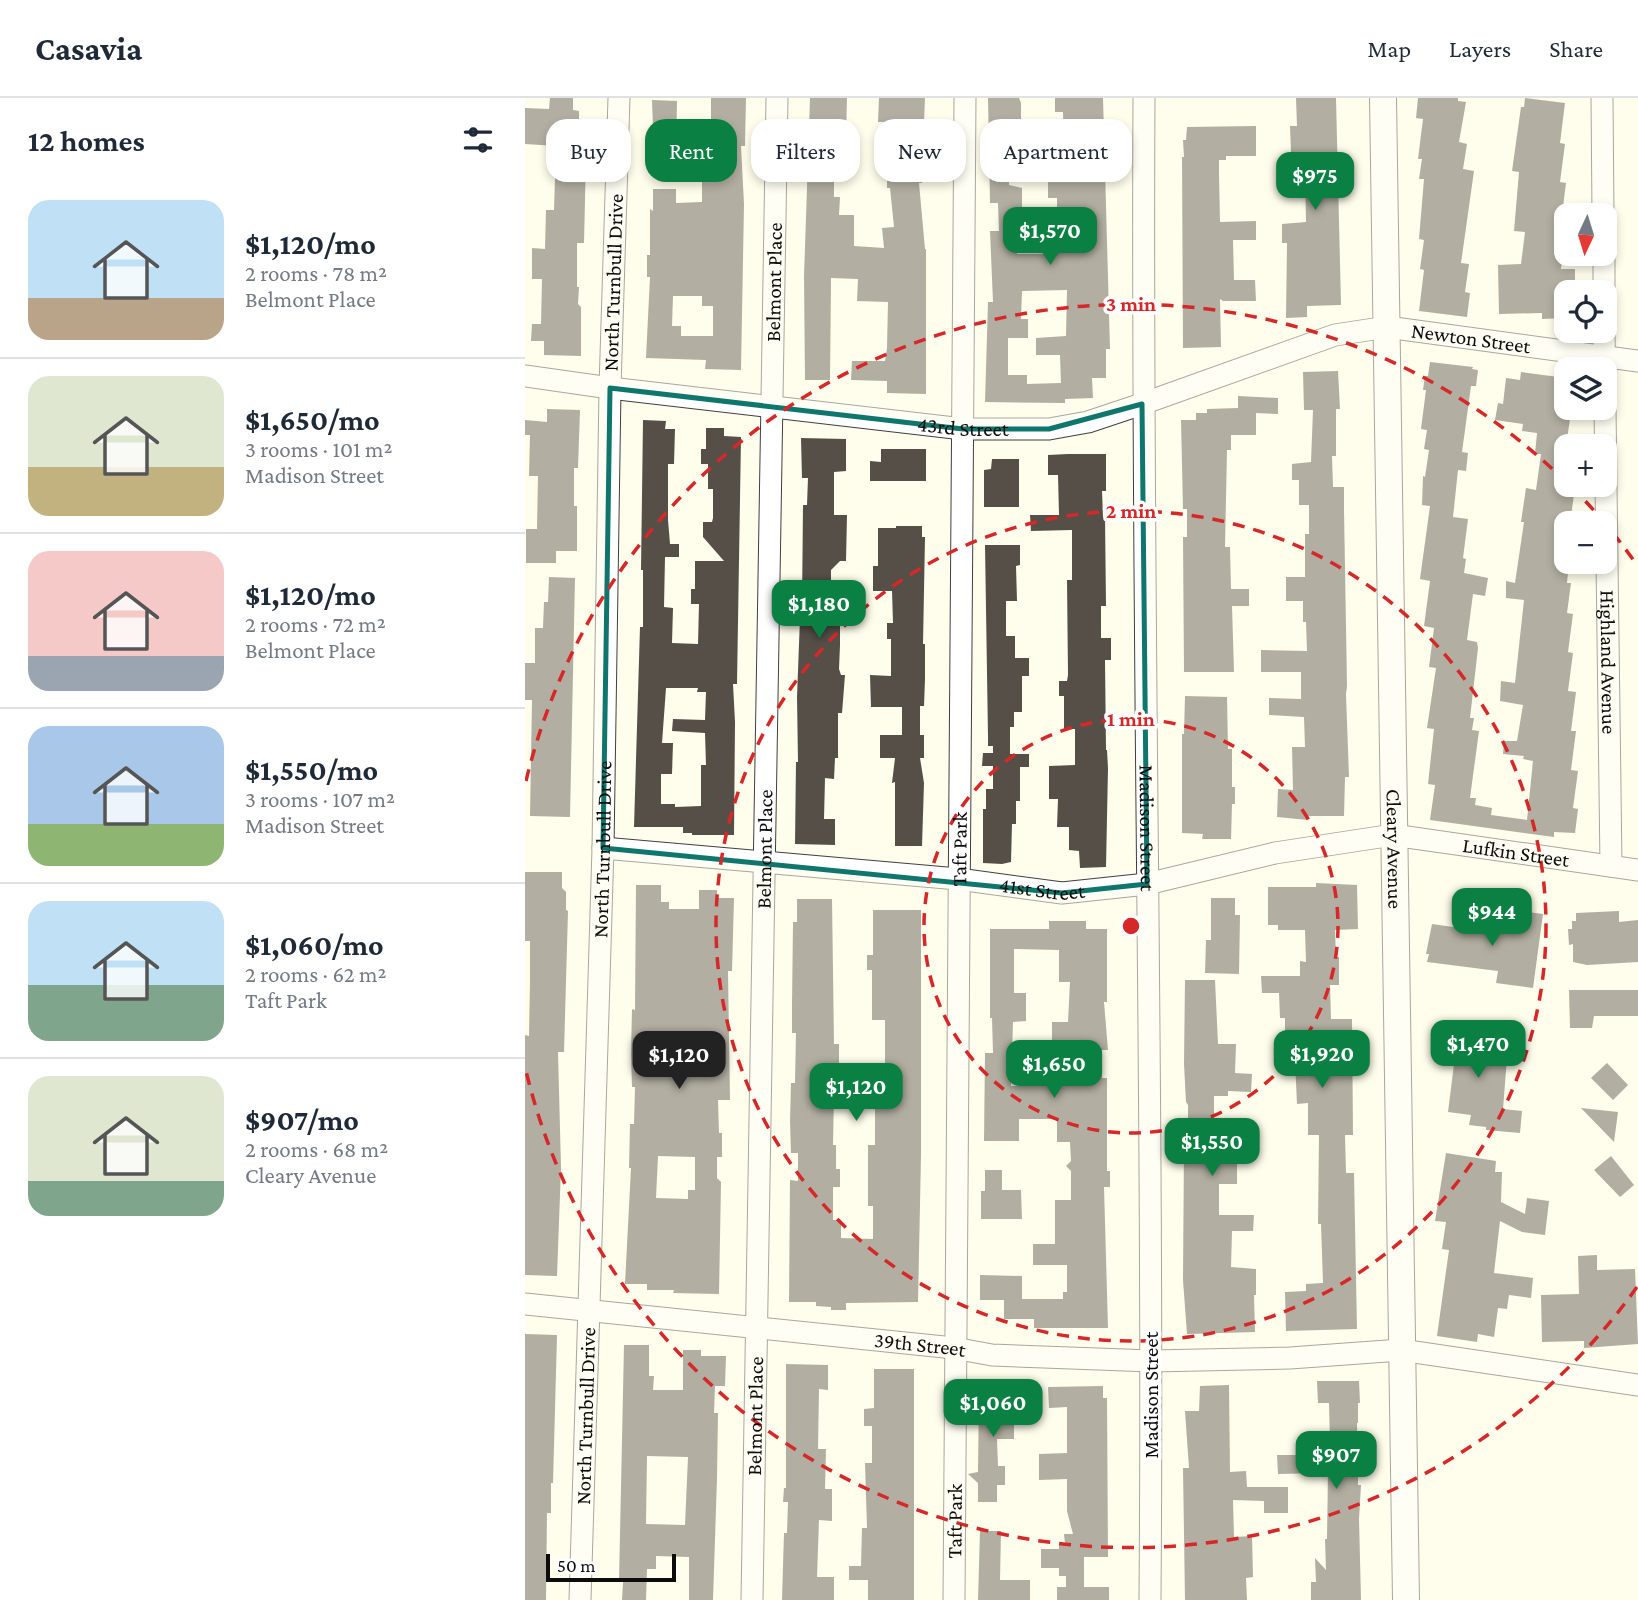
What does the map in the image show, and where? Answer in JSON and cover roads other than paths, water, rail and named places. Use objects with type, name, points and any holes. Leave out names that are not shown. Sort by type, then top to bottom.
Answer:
[{"type":"street","name":"North Turnbull Drive","points":[[580,1600],[603,848],[610,388],[619,98]]},
{"type":"street","name":"Belmont Place","points":[[751,1600],[777,98]]},
{"type":"street","name":"Taft Park","points":[[954,1600],[965,98]]},
{"type":"street","name":"Madison Street","points":[[1144,98],[1142,404],[1152,1361],[1150,1600]]},
{"type":"street","name":"Cleary Avenue","points":[[1383,98],[1406,1600]]},
{"type":"street","points":[[1602,98],[1603,203]]},
{"type":"street","name":"43rd Street","points":[[525,376],[963,429],[1049,429],[1088,422],[1335,335],[1387,327]]},
{"type":"street","name":"Newton Street","points":[[1387,327],[1638,361]]},
{"type":"street","name":"Highland Avenue","points":[[1604,343],[1611,866]]},
{"type":"street","name":"Lufkin Street","points":[[1393,835],[1638,870]]},
{"type":"street","name":"41st Street","points":[[603,848],[958,879],[1062,893],[1147,884],[1275,853],[1393,835]]},
{"type":"street","name":"39th Street","points":[[525,1304],[992,1355],[1152,1361],[1290,1358],[1401,1350],[1638,1385]]}]
